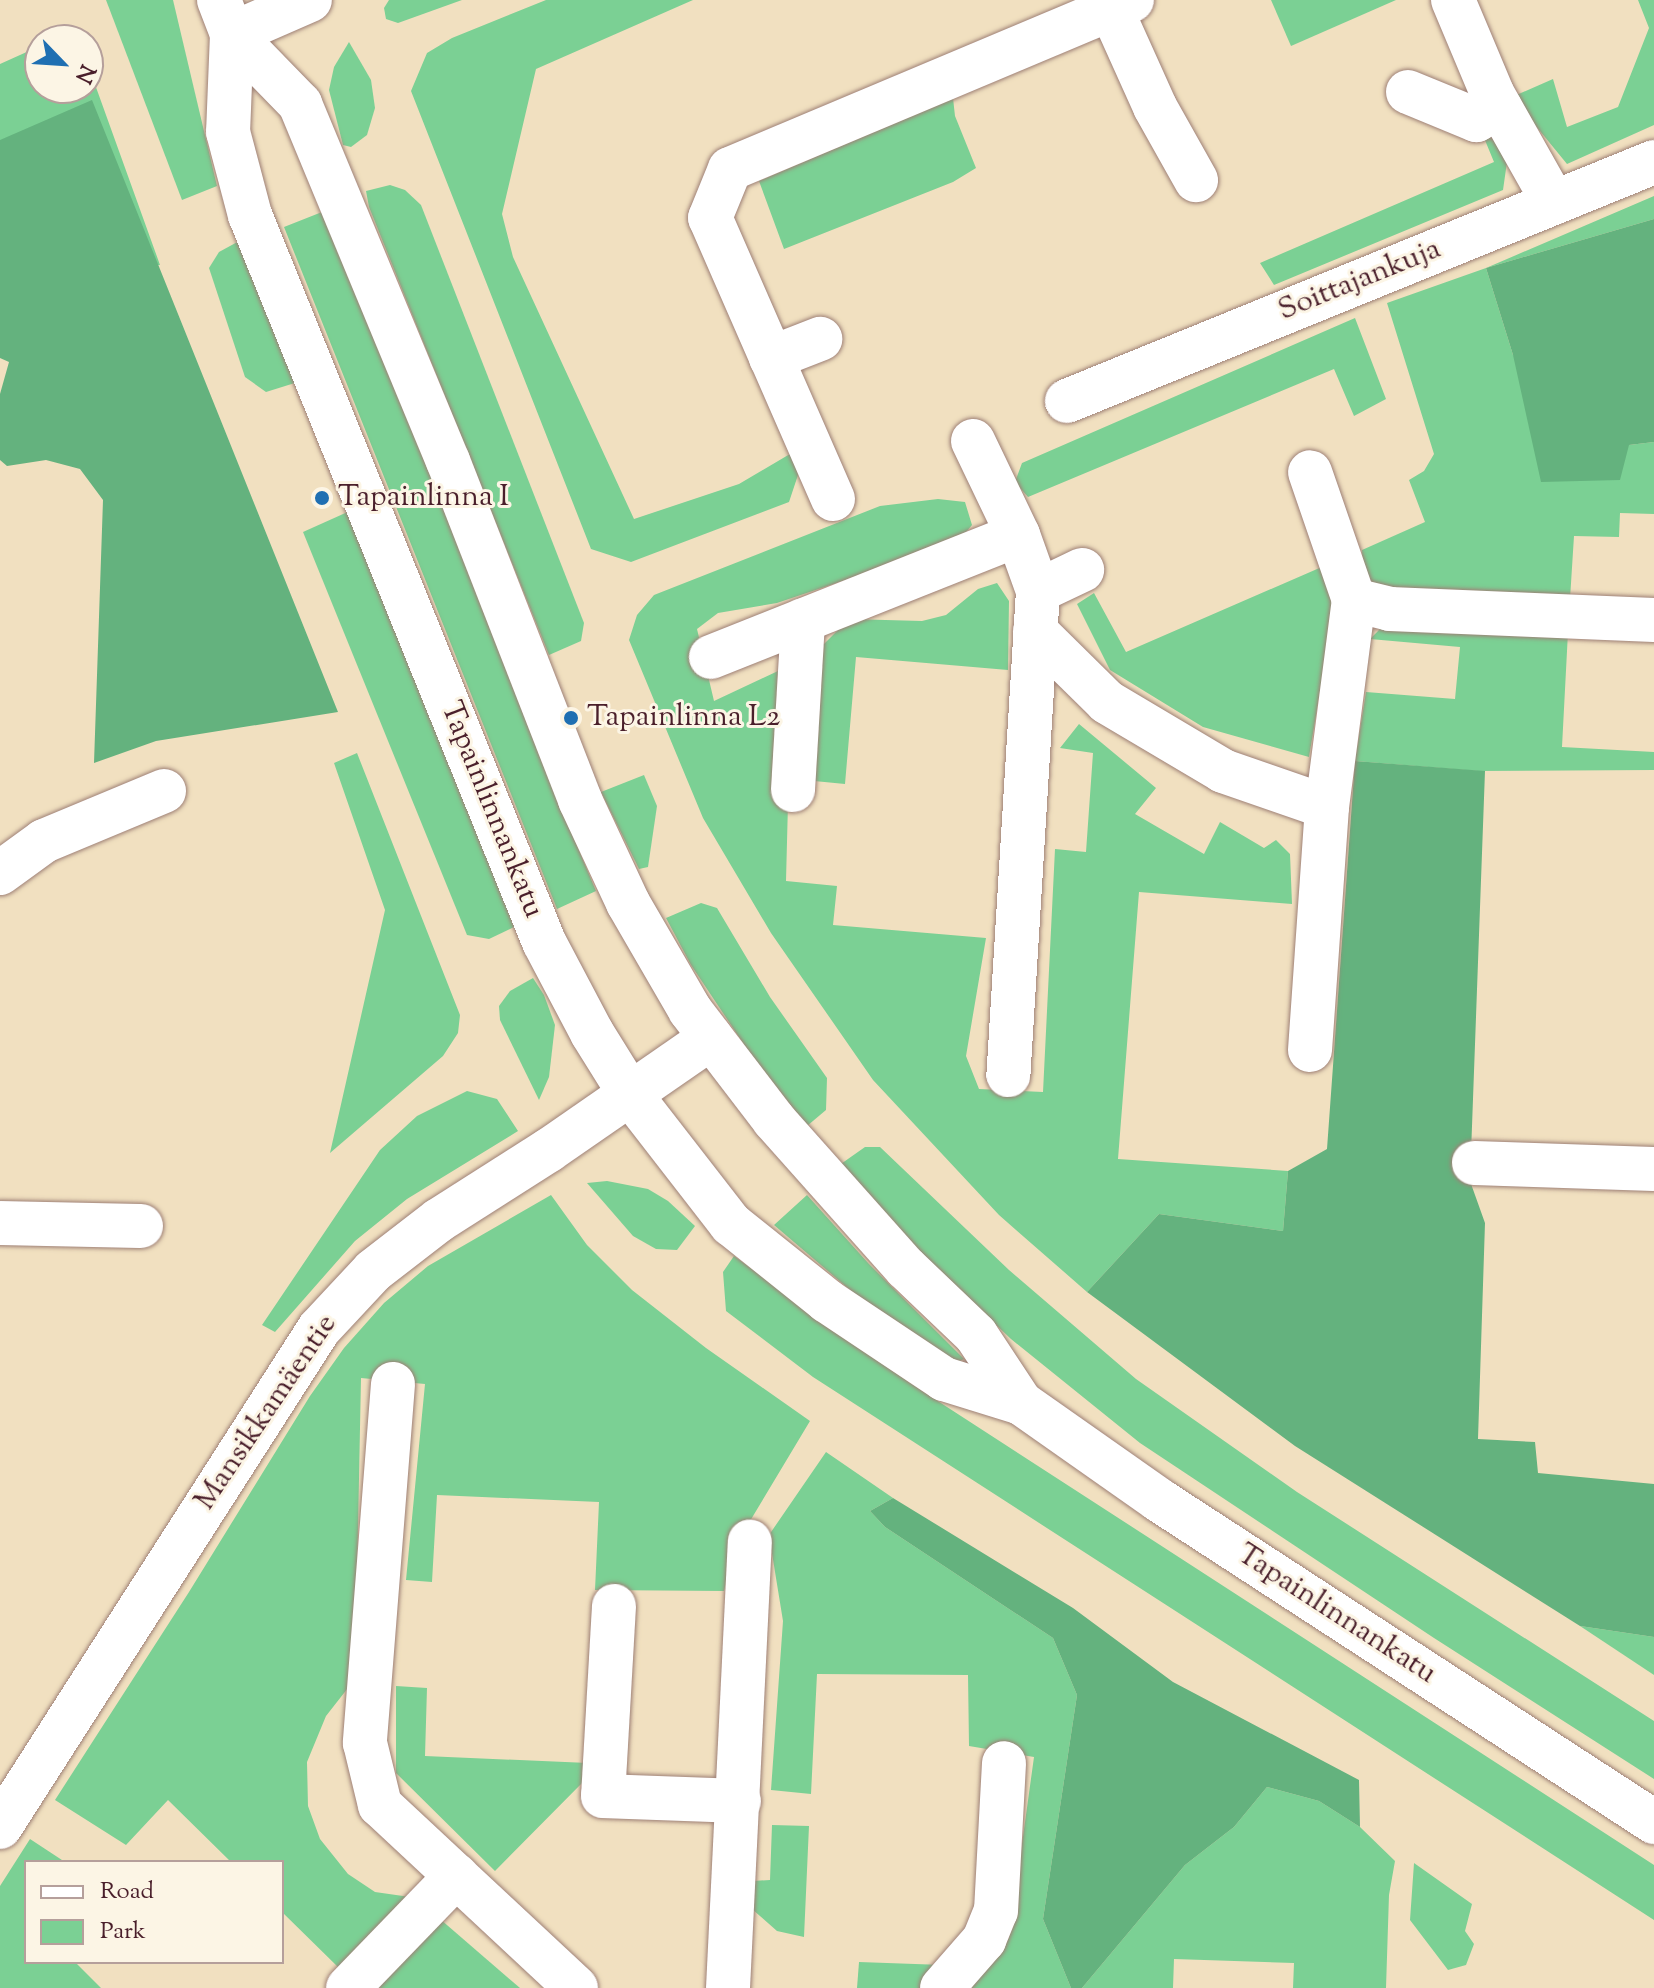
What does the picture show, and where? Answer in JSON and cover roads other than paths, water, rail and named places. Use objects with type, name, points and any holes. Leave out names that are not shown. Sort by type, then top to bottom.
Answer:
[{"type":"street","points":[[226,17],[310,0]]},
{"type":"street","points":[[1453,0],[1500,107],[1554,203]]},
{"type":"street","points":[[833,499],[710,218],[730,169],[1122,4],[1155,107],[1196,180]]},
{"type":"street","name":"Tapainlinnankatu","points":[[226,17],[300,104],[448,461],[580,800],[628,903],[690,1010],[711,1038],[815,1168],[906,1268],[976,1335],[1021,1403]]},
{"type":"street","name":"Tapainlinnankatu","points":[[226,17],[228,132],[250,215],[544,942],[592,1033],[630,1094],[731,1224],[827,1301],[944,1379],[1021,1403],[1159,1500],[1654,1822]]},
{"type":"street","points":[[1408,92],[1476,120],[1500,107]]},
{"type":"street","name":"Soittajankuja","points":[[1067,401],[1654,162]]},
{"type":"street","points":[[771,358],[820,339]]},
{"type":"street","points":[[973,441],[1018,535],[1037,611],[1008,1075]]},
{"type":"street","points":[[1310,472],[1354,600],[1327,807],[1310,1050]]},
{"type":"street","points":[[711,657],[1018,535]]},
{"type":"street","points":[[1037,611],[1082,570]]},
{"type":"street","points":[[1354,600],[1390,609],[1654,620]]},
{"type":"street","points":[[1037,611],[1107,702],[1223,771],[1327,807]]},
{"type":"street","points":[[793,790],[803,620]]},
{"type":"street","points":[[0,873],[44,841],[164,791]]},
{"type":"street","name":"Mansikkamäentie","points":[[0,1827],[319,1329],[373,1271],[439,1220],[711,1038]]},
{"type":"street","points":[[1474,1163],[1654,1169]]},
{"type":"street","points":[[0,1223],[141,1226]]},
{"type":"street","points":[[393,1384],[365,1743],[380,1805],[576,1988]]},
{"type":"street","points":[[728,1988],[750,1542]]},
{"type":"street","points":[[614,1606],[603,1796],[739,1801]]},
{"type":"street","points":[[942,1988],[984,1940],[996,1911],[1004,1763]]},
{"type":"street","points":[[348,1988],[456,1876]]},
{"type":"place","name":"Tapainlinna I","points":[[322,498]]},
{"type":"place","name":"Tapainlinna L2","points":[[571,718]]}]
